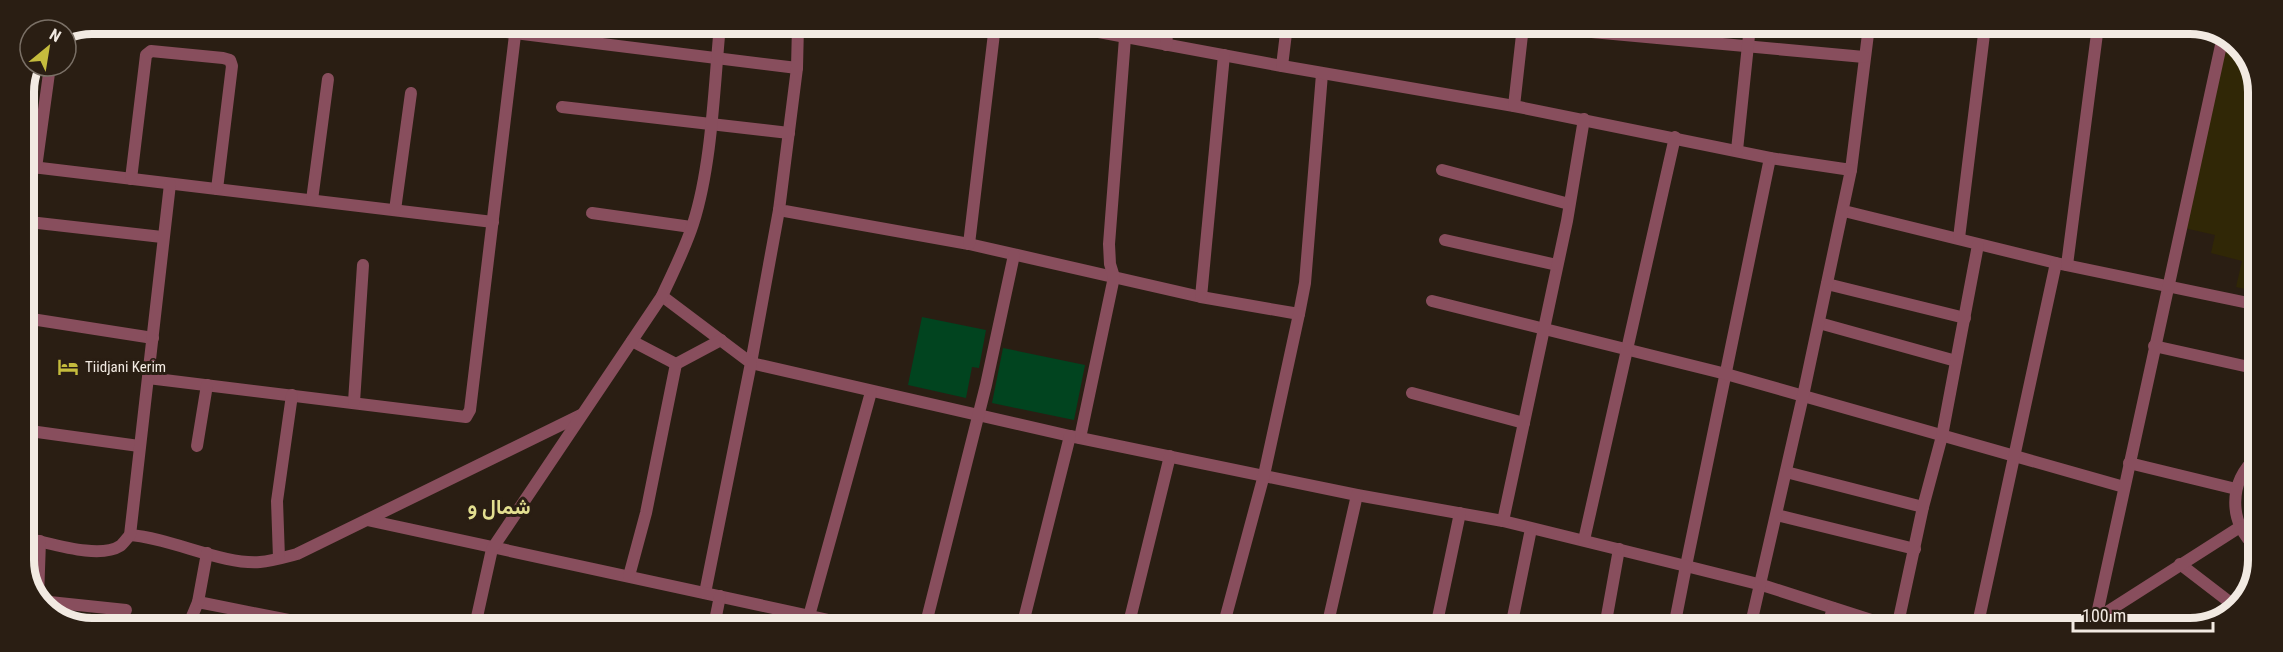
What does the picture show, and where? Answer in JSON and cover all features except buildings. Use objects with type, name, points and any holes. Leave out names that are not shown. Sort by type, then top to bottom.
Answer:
[{"type":"street","points":[[478,618],[492,549],[662,296],[691,227],[700,191],[710,125],[719,34]]},
{"type":"street","points":[[705,593],[779,210],[797,68],[798,34]]},
{"type":"street","points":[[969,244],[994,34]]},
{"type":"street","points":[[1113,34],[1322,74],[1584,119],[1770,158],[1851,170]]},
{"type":"street","points":[[1166,45],[1167,34]]},
{"type":"street","points":[[1282,66],[1286,34]]},
{"type":"street","points":[[1514,106],[1523,34]]},
{"type":"street","points":[[1614,34],[1864,57]]},
{"type":"street","points":[[1737,150],[1750,34]]},
{"type":"street","points":[[1753,618],[1762,585],[1844,211],[1868,34]]},
{"type":"street","points":[[1959,238],[1984,34]]},
{"type":"street","points":[[1979,618],[2061,264],[2097,34]]},
{"type":"street","points":[[148,378],[466,417],[515,35],[797,68]]},
{"type":"street","points":[[1025,618],[1075,437],[1114,277],[1110,264],[1109,244],[1125,38]]},
{"type":"street","points":[[2096,618],[2221,44]]},
{"type":"street","points":[[131,179],[146,56],[151,51],[223,58],[230,60],[232,66],[217,189]]},
{"type":"street","points":[[1201,297],[1224,55]]},
{"type":"street","points":[[1225,618],[1264,475],[1305,283],[1322,74]]},
{"type":"street","points":[[34,146],[48,78]]},
{"type":"street","points":[[312,200],[328,79]]},
{"type":"street","points":[[395,210],[411,93]]},
{"type":"street","points":[[562,107],[789,133]]},
{"type":"street","points":[[1503,521],[1557,265],[1584,119]]},
{"type":"street","points":[[1584,540],[1675,137]]},
{"type":"street","points":[[1676,618],[1770,158]]},
{"type":"street","points":[[34,167],[492,222]]},
{"type":"street","points":[[1442,170],[1569,204]]},
{"type":"street","points":[[35,540],[105,551],[120,546],[130,535],[153,338],[162,237],[170,184]]},
{"type":"street","points":[[779,210],[969,244],[1201,297],[1299,314]]},
{"type":"street","points":[[1844,211],[2061,264],[2248,302]]},
{"type":"street","points":[[592,213],[691,227]]},
{"type":"street","points":[[38,223],[162,237]]},
{"type":"street","points":[[1444,240],[1557,265]]},
{"type":"street","points":[[1899,618],[1923,507],[1942,436],[1978,244]]},
{"type":"street","points":[[926,618],[996,343],[1014,255]]},
{"type":"street","points":[[354,402],[363,265]]},
{"type":"street","points":[[1827,284],[1965,318]]},
{"type":"street","points":[[662,296],[751,363],[1075,437],[1358,495],[1503,521],[1762,585],[1865,618]]},
{"type":"street","points":[[1432,301],[1726,374],[2124,487]]},
{"type":"street","points":[[34,319],[153,338]]},
{"type":"street","points":[[1819,323],[1956,361]]},
{"type":"street","points":[[676,364],[721,340]]},
{"type":"street","points":[[632,341],[676,364]]},
{"type":"street","points":[[2154,346],[2248,367]]},
{"type":"street","points":[[628,576],[646,513],[676,364]]},
{"type":"street","points":[[197,446],[207,385]]},
{"type":"street","points":[[809,616],[871,392]]},
{"type":"street","points":[[1412,393],[1524,423]]},
{"type":"street","points":[[279,558],[277,501],[292,395]]},
{"type":"street","points":[[130,535],[148,537],[238,561],[259,562],[297,554],[584,414]]},
{"type":"street","points":[[35,432],[139,446]]},
{"type":"street","points":[[1130,618],[1170,456]]},
{"type":"street","points":[[2129,463],[2236,489]]},
{"type":"street","points":[[2248,468],[2236,489],[2236,515],[2240,527],[2248,537]]},
{"type":"street","points":[[1786,472],[1923,507]]},
{"type":"street","points":[[1329,618],[1358,495]]},
{"type":"street","points":[[1437,618],[1460,513]]},
{"type":"street","points":[[1777,515],[1915,549]]},
{"type":"street","points":[[367,520],[492,549],[818,618]]},
{"type":"street","points":[[2102,618],[2180,564],[2240,527]]},
{"type":"street","points":[[1513,618],[1531,529]]},
{"type":"street","points":[[39,583],[40,541]]},
{"type":"street","points":[[1606,618],[1618,549]]},
{"type":"street","points":[[191,618],[198,602],[207,553]]},
{"type":"street","points":[[2180,564],[2229,602]]},
{"type":"street","points":[[716,618],[720,596]]},
{"type":"street","points":[[53,602],[126,610]]},
{"type":"street","points":[[198,602],[279,618]]},
{"type":"street","points":[[1830,618],[1833,608]]},
{"type":"green space","points":[[922,317],[986,330],[979,368],[972,367],[966,398],[908,385]]},
{"type":"green space","points":[[1003,348],[1085,365],[1074,420],[992,403]]},
{"type":"sand","points":[[2221,44],[2234,54],[2241,64],[2248,89],[2248,290],[2236,287],[2242,261],[2211,253],[2215,235],[2180,227]]},
{"type":"place","name":"Tiidjani Kerim","points":[[68,367]]},
{"type":"district","name":"شمال و","points":[[499,507]]}]
